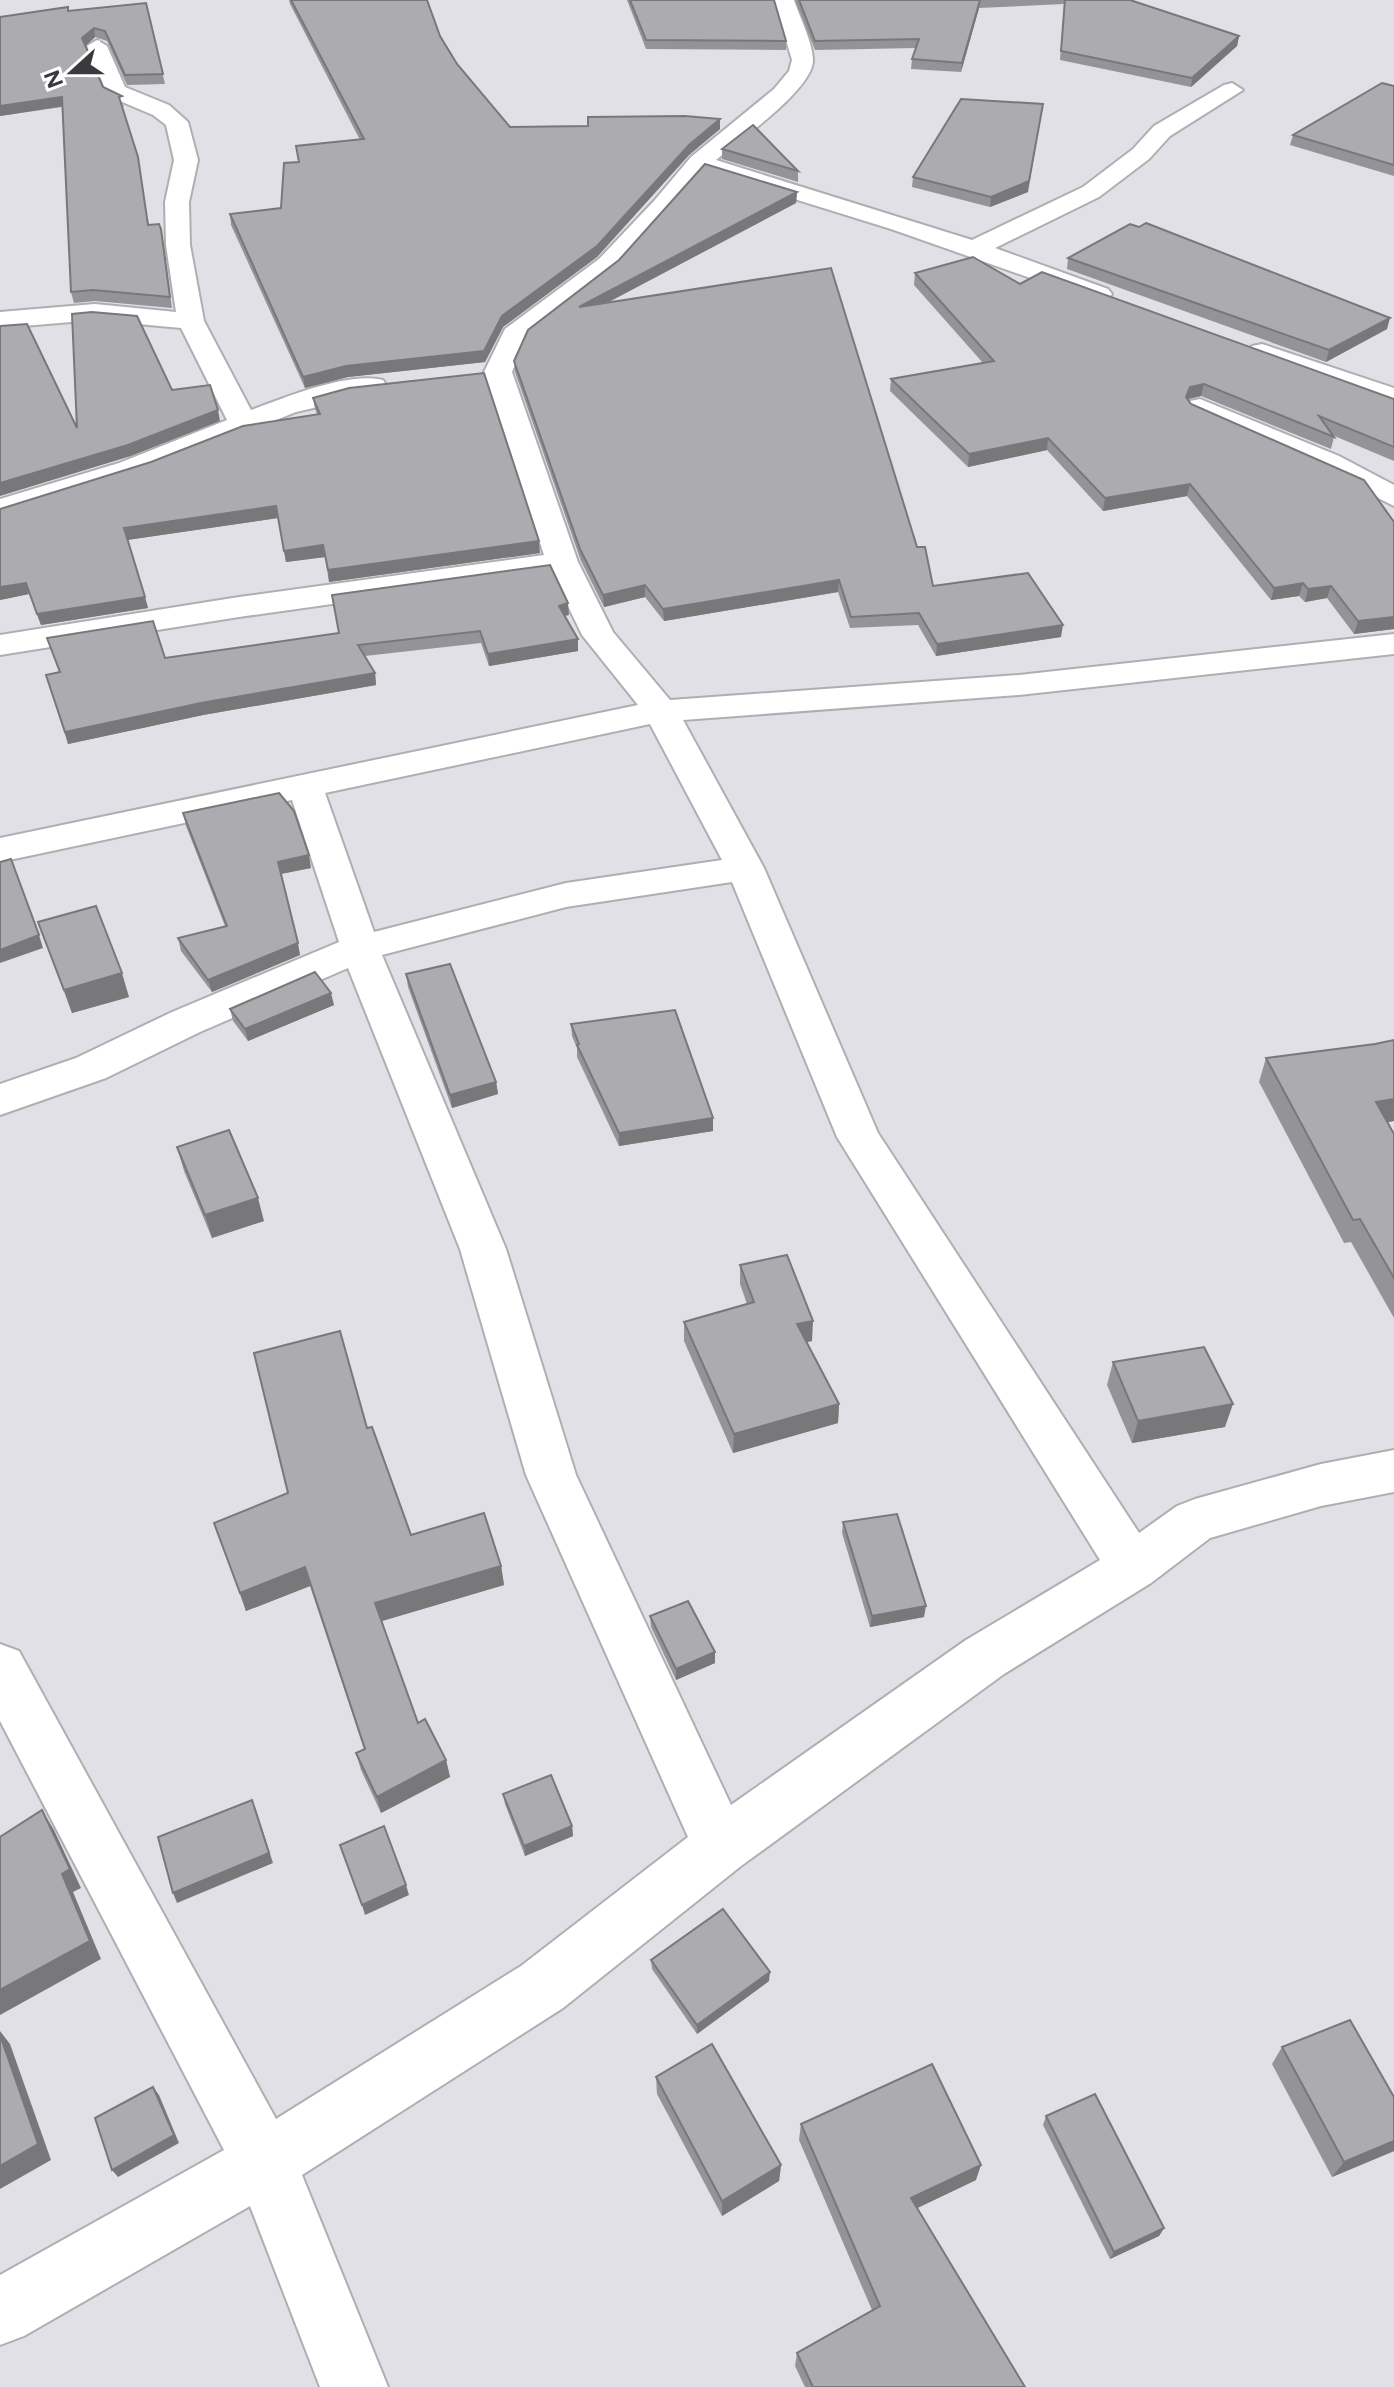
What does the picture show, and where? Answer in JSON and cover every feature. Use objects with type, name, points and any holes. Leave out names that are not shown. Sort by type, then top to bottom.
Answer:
[{"type":"street","points":[[784,0],[803,60],[799,72],[782,94],[699,162],[663,206],[608,264],[514,335],[483,374],[562,562],[598,635],[661,711],[745,868],[858,1137],[1133,1567]]},
{"type":"street","points":[[97,46],[116,91],[161,110],[177,122],[186,160],[177,202],[178,245],[191,321],[244,425]]},
{"type":"street","points":[[976,247],[1091,192],[1141,154],[1162,131],[1232,90]]},
{"type":"street","points":[[699,162],[841,203],[976,247],[1122,302]]},
{"type":"street","points":[[0,320],[95,312],[191,321]]},
{"type":"street","points":[[1237,343],[1394,397]]},
{"type":"street","points":[[0,509],[142,465],[305,400],[348,388],[393,384]]},
{"type":"street","points":[[1200,407],[1329,462],[1394,497]]},
{"type":"street","points":[[0,645],[239,607],[562,562]]},
{"type":"street","points":[[0,850],[661,711],[1019,685],[1394,644]]},
{"type":"street","points":[[305,785],[360,948],[483,1249],[551,1475],[721,1846]]},
{"type":"street","points":[[0,1100],[91,1068],[186,1022],[360,948],[566,895],[745,868]]},
{"type":"street","points":[[0,2312],[265,2162],[542,1987],[721,1846],[985,1657],[1133,1567],[1195,1521],[1321,1485],[1394,1471]]},
{"type":"street","points":[[0,1668],[265,2162],[354,2387]]},
{"type":"building","points":[[291,0],[427,0],[440,36],[457,64],[510,127],[588,126],[588,117],[685,116],[720,119],[689,145],[597,246],[502,316],[484,351],[346,366],[303,377],[230,214],[281,208],[284,163],[299,162],[296,146],[364,139]]},
{"type":"building","points":[[630,0],[774,0],[786,41],[646,40]]},
{"type":"building","points":[[799,0],[980,0],[962,63],[912,59],[919,39],[815,41]]},
{"type":"building","points":[[1065,0],[1130,0],[1239,36],[1192,78],[1061,51]]},
{"type":"building","points":[[146,3],[163,74],[125,75],[105,31],[94,28],[82,38],[103,87],[122,96],[119,97],[138,157],[148,225],[159,224],[161,229],[170,297],[93,290],[71,292],[62,97],[0,106],[0,17],[68,7],[68,11]]},
{"type":"building","points":[[1382,83],[1394,86],[1394,165],[1293,135]]},
{"type":"building","points":[[961,99],[1043,104],[1029,181],[991,197],[913,177]]},
{"type":"building","points":[[753,125],[798,171],[722,149]]},
{"type":"building","points":[[705,164],[797,192],[579,307],[831,268],[917,547],[925,547],[933,586],[1028,573],[1063,625],[937,644],[919,613],[851,617],[839,580],[663,609],[645,585],[603,595],[580,549],[514,361],[528,330],[619,260]]},
{"type":"building","points":[[1146,223],[1390,318],[1329,350],[1068,258],[1130,224],[1139,227]]},
{"type":"building","points":[[973,257],[1020,284],[1042,272],[1394,399],[1394,447],[1319,416],[1334,437],[1204,384],[1190,387],[1186,397],[1191,404],[1364,480],[1394,522],[1394,617],[1358,621],[1331,586],[1308,589],[1303,583],[1274,588],[1190,484],[1105,498],[1048,438],[969,454],[891,379],[994,361],[915,273]]},
{"type":"building","points":[[92,312],[137,316],[172,390],[210,385],[218,410],[128,445],[0,483],[0,326],[27,324],[77,428],[72,314]]},
{"type":"building","points":[[484,373],[539,541],[328,570],[323,545],[284,551],[276,506],[124,528],[145,597],[37,614],[26,583],[0,587],[0,509],[151,462],[243,426],[320,414],[313,398],[349,388]]},
{"type":"building","points":[[550,565],[568,603],[559,606],[578,639],[488,654],[480,631],[358,645],[375,673],[201,703],[65,732],[46,675],[60,672],[47,638],[153,621],[165,658],[339,633],[332,595]]},
{"type":"building","points":[[279,793],[294,811],[309,855],[278,862],[298,943],[208,980],[178,938],[227,926],[183,813]]},
{"type":"building","points":[[11,859],[39,935],[0,950],[0,862]]},
{"type":"building","points":[[96,906],[122,973],[64,990],[38,922]]},
{"type":"building","points":[[450,964],[496,1082],[450,1095],[406,974]]},
{"type":"building","points":[[315,972],[331,993],[245,1029],[230,1009]]},
{"type":"building","points":[[675,1010],[713,1118],[619,1133],[577,1045],[571,1024]]},
{"type":"building","points":[[1394,1040],[1394,1099],[1376,1102],[1394,1134],[1394,1278],[1360,1219],[1353,1220],[1266,1058]]},
{"type":"building","points":[[229,1130],[258,1198],[205,1215],[177,1147]]},
{"type":"building","points":[[787,1255],[813,1321],[797,1324],[839,1404],[734,1434],[684,1322],[754,1302],[740,1265]]},
{"type":"building","points":[[340,1331],[367,1428],[372,1427],[411,1535],[484,1513],[501,1566],[375,1603],[418,1723],[425,1719],[446,1760],[377,1797],[356,1753],[365,1749],[305,1567],[240,1593],[214,1523],[288,1493],[254,1353]]},
{"type":"building","points":[[1204,1347],[1233,1404],[1138,1421],[1113,1362]]},
{"type":"building","points":[[897,1514],[926,1606],[872,1616],[843,1522]]},
{"type":"building","points":[[688,1601],[715,1652],[676,1669],[650,1616]]},
{"type":"building","points":[[551,1775],[572,1826],[524,1846],[503,1794]]},
{"type":"building","points":[[252,1800],[269,1853],[173,1893],[158,1837]]},
{"type":"building","points":[[42,1810],[70,1869],[62,1874],[90,1941],[0,1990],[0,1837]]},
{"type":"building","points":[[384,1826],[406,1885],[362,1905],[340,1845]]},
{"type":"building","points":[[723,1909],[770,1972],[697,2025],[651,1960]]},
{"type":"building","points":[[1350,2020],[1394,2097],[1394,2141],[1344,2162],[1282,2047]]},
{"type":"building","points":[[0,2035],[38,2144],[0,2166]]},
{"type":"building","points":[[712,2044],[781,2165],[722,2201],[656,2077]]},
{"type":"building","points":[[932,2064],[981,2165],[911,2198],[1025,2387],[813,2387],[797,2353],[880,2306],[801,2124]]},
{"type":"building","points":[[153,2087],[174,2135],[112,2170],[95,2118]]},
{"type":"building","points":[[1095,2094],[1164,2228],[1114,2252],[1046,2116]]}]
